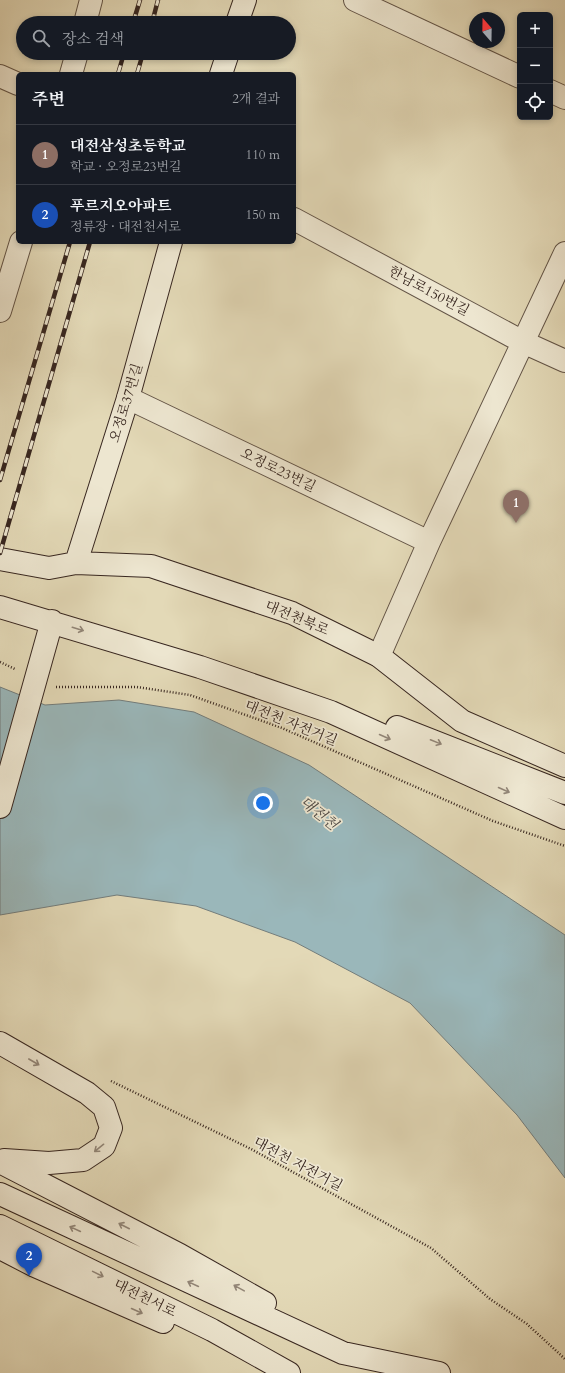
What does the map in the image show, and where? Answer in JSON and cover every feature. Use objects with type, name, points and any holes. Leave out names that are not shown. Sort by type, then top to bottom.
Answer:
[{"type":"main road","points":[[87,16],[91,0]]},
{"type":"main road","points":[[240,16],[245,0]]},
{"type":"main road","points":[[355,0],[517,76]]},
{"type":"main road","points":[[72,72],[75,60]]},
{"type":"main road","points":[[222,72],[226,60]]},
{"type":"main road","points":[[0,76],[16,83]]},
{"type":"main road","points":[[553,92],[565,98]]},
{"type":"main road","name":"한남로150번길","points":[[296,220],[523,342],[565,361]]},
{"type":"main road","points":[[0,311],[20,244]]},
{"type":"main road","name":"오정로37번길","points":[[76,563],[128,398],[170,244]]},
{"type":"main road","points":[[379,656],[429,542],[565,253]]},
{"type":"main road","name":"오정로23번길","points":[[128,398],[429,542]]},
{"type":"main road","name":"대전천북로","points":[[0,558],[49,568],[76,563],[151,566],[292,613],[379,656],[462,721],[565,766]]},
{"type":"main road","points":[[0,607],[200,667],[331,712],[565,818]]},
{"type":"main road","points":[[0,807],[52,622]]},
{"type":"main road","points":[[200,667],[316,693],[469,756],[565,793]]},
{"type":"main road","points":[[0,1043],[87,1092],[104,1107],[111,1128],[104,1146],[83,1160],[49,1163],[0,1161]]},
{"type":"main road","points":[[0,1161],[180,1255],[304,1325],[343,1353],[375,1373]]},
{"type":"main road","points":[[0,1194],[343,1353],[439,1373]]},
{"type":"main road","name":"대전천서로","points":[[0,1226],[212,1330],[289,1373]]},
{"type":"main road","points":[[0,1248],[34,1266],[196,1337],[286,1373]]},
{"type":"path","name":"대전천 자전거길","points":[[0,662],[35,685],[54,688],[137,687],[190,695],[282,728],[493,821],[565,846]]},
{"type":"path","name":"대전천 자전거길","points":[[106,1079],[251,1149],[431,1248],[490,1299],[527,1324],[565,1359]]},
{"type":"water","name":"대전천","points":[[0,687],[45,705],[119,700],[194,712],[309,765],[565,935],[565,1178],[517,1115],[410,1003],[295,942],[196,906],[117,895],[0,915]]},
{"type":"railway","points":[[135,16],[140,0]]},
{"type":"railway","points":[[154,16],[158,0]]},
{"type":"railway","points":[[119,72],[122,60]]},
{"type":"railway","points":[[138,72],[141,60]]},
{"type":"railway","points":[[0,480],[69,244]]},
{"type":"railway","points":[[0,553],[89,244]]},
{"type":"place","name":"대전삼성초등학교","points":[[516,523]]},
{"type":"place","name":"푸르지오아파트","points":[[29,1276]]}]
